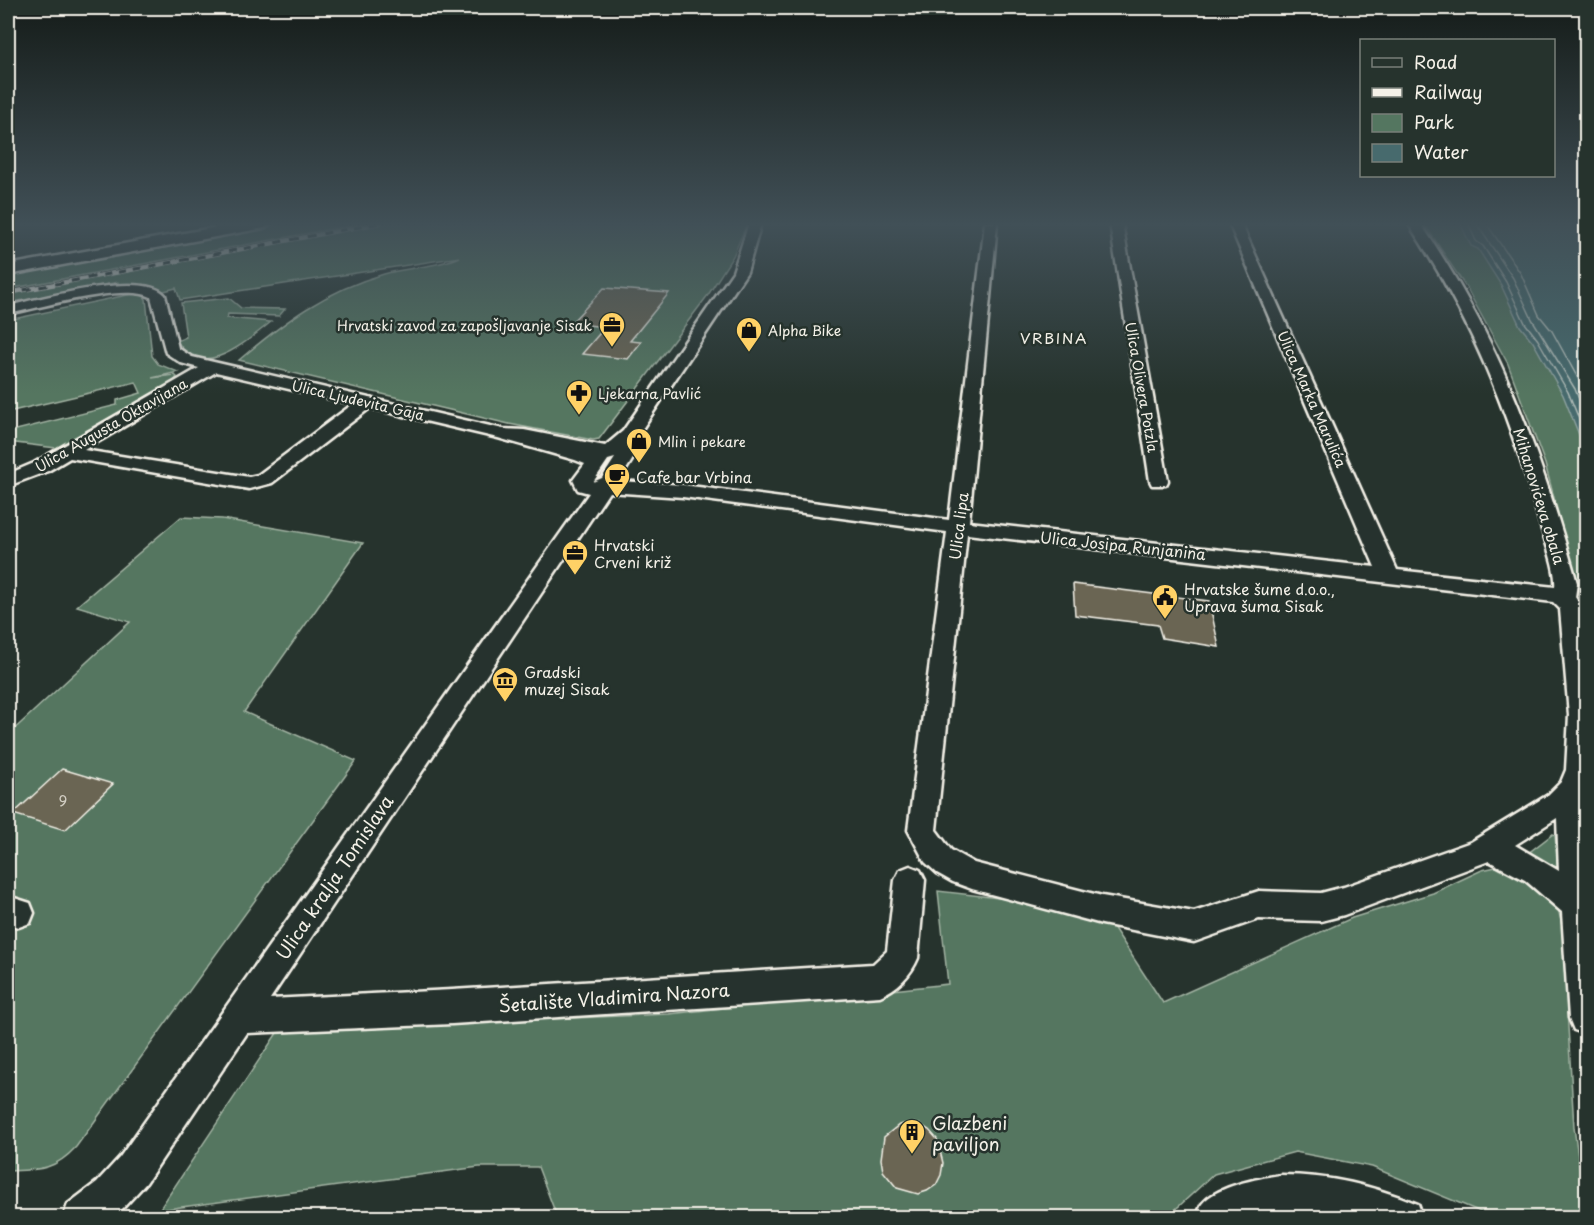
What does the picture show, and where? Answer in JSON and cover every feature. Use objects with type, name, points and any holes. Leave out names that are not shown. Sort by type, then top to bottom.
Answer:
[{"type":"street","name":"Ulica kralja Tomislava","points":[[82,1218],[110,1195],[133,1170],[574,526],[629,435],[734,280]]},
{"type":"street","name":"Ulica lipa","points":[[985,280],[922,830],[927,844],[938,858],[972,876],[1102,910],[1194,927],[1259,905],[1321,907],[1484,849]]},
{"type":"street","name":"Ulica Olivera Potzla","points":[[1126,280],[1159,481]]},
{"type":"street","name":"Ulica Marka Marulića","points":[[1261,280],[1389,575]]},
{"type":"street","name":"Mihanovićeva obala","points":[[1452,280],[1464,299],[1503,382],[1535,470],[1566,583],[1564,598],[1571,608],[1582,715],[1579,770],[1571,789],[1571,839],[1587,1018]]},
{"type":"street","name":"Ulica Ljudevita Gaja","points":[[8,310],[125,288],[152,289],[158,295],[171,350],[187,360],[503,434],[539,438],[609,469]]},
{"type":"street","name":"Ulica Augusta Oktavijana","points":[[8,480],[41,467],[212,367]]},
{"type":"street","points":[[67,452],[235,482],[258,482],[266,479],[367,402]]},
{"type":"street","name":"Ulica kralja Tomislava","points":[[574,526],[582,482],[589,488],[609,469]]},
{"type":"street","name":"Ulica Josipa Runjanina","points":[[609,469],[614,485],[661,491],[683,491],[958,527],[1548,592],[1564,598]]},
{"type":"street","points":[[1484,849],[1557,804],[1571,789]]},
{"type":"street","points":[[1484,849],[1521,860],[1551,881],[1576,905]]},
{"type":"street","name":"Šetalište Vladimira Nazora","points":[[239,1017],[452,1008],[880,980],[902,958],[910,880]]},
{"type":"street","points":[[1216,1218],[1245,1201],[1273,1195],[1336,1197],[1362,1202],[1404,1218]]},
{"type":"green space","points":[[8,280],[56,280],[8,289]]},
{"type":"green space","points":[[82,280],[309,280],[180,300],[176,288],[164,291],[147,285],[119,286],[118,282],[8,303],[8,294]]},
{"type":"green space","points":[[718,280],[599,439],[593,440],[509,424],[239,360],[273,332],[324,298],[363,281]]},
{"type":"green space","points":[[1461,280],[1586,280],[1586,644],[1581,599],[1545,464],[1508,364]]},
{"type":"green space","points":[[137,293],[142,294],[146,299],[152,356],[158,364],[178,372],[152,378],[175,375],[177,377],[174,381],[56,448],[8,442],[8,432],[117,405],[117,400],[141,393],[136,382],[8,412],[8,320]]},
{"type":"green space","points":[[229,298],[241,308],[285,309],[279,316],[228,314],[227,318],[271,322],[237,348],[224,354],[211,358],[199,358],[187,353],[177,341],[186,337],[181,303]]},
{"type":"green space","points":[[181,517],[222,519],[363,543],[244,712],[356,761],[76,1147],[60,1161],[45,1168],[8,1171],[8,735],[130,622],[77,606]]},
{"type":"green space","points":[[1553,834],[1555,835],[1558,870],[1548,868],[1527,854]]},
{"type":"green space","points":[[1496,867],[1556,899],[1562,926],[1574,1127],[1586,1217],[1493,1217],[1372,1167],[1295,1152],[1214,1174],[1166,1218],[557,1217],[538,1167],[479,1167],[159,1210],[279,1030],[669,1014],[948,984],[938,891],[1102,910],[1163,1003],[1352,918],[1433,893],[1482,870]]},
{"type":"water","points":[[1498,280],[1586,280],[1586,452],[1563,395],[1533,342],[1520,326]]},
{"type":"building","points":[[604,288],[669,293],[630,341],[641,342],[628,359],[582,354],[605,327],[571,323]]},
{"type":"building","name":"Hrvatske šume d.o.o., Uprava šuma Sisak","points":[[1073,584],[1209,601],[1219,647],[1162,638],[1158,625],[1075,615]]},
{"type":"building","points":[[62,769],[113,784],[65,830],[13,814]]},
{"type":"building","name":"Glazbeni paviljon","points":[[919,1124],[937,1139],[943,1163],[936,1185],[918,1194],[897,1188],[883,1171],[881,1159],[884,1137],[899,1125]]},
{"type":"railway","points":[[8,293],[76,280]]},
{"type":"place","name":"Hrvatski zavod za zapošljavanje Sisak","points":[[612,348]]},
{"type":"place","name":"Alpha Bike","points":[[749,353]]},
{"type":"place","name":"Ljekarna Pavlić","points":[[579,416]]},
{"type":"place","name":"Mlin i pekare","points":[[639,464]]},
{"type":"place","name":"Cafe bar Vrbina","points":[[617,499]]},
{"type":"place","name":"Hrvatski Crveni križ","points":[[575,576]]},
{"type":"place","name":"Hrvatske šume d.o.o., Uprava šuma Sisak","points":[[1165,620]]},
{"type":"place","name":"Gradski muzej Sisak","points":[[505,703]]},
{"type":"place","name":"Glazbeni paviljon","points":[[912,1155]]},
{"type":"district","name":"VRBINA","points":[[1054,337]]}]
